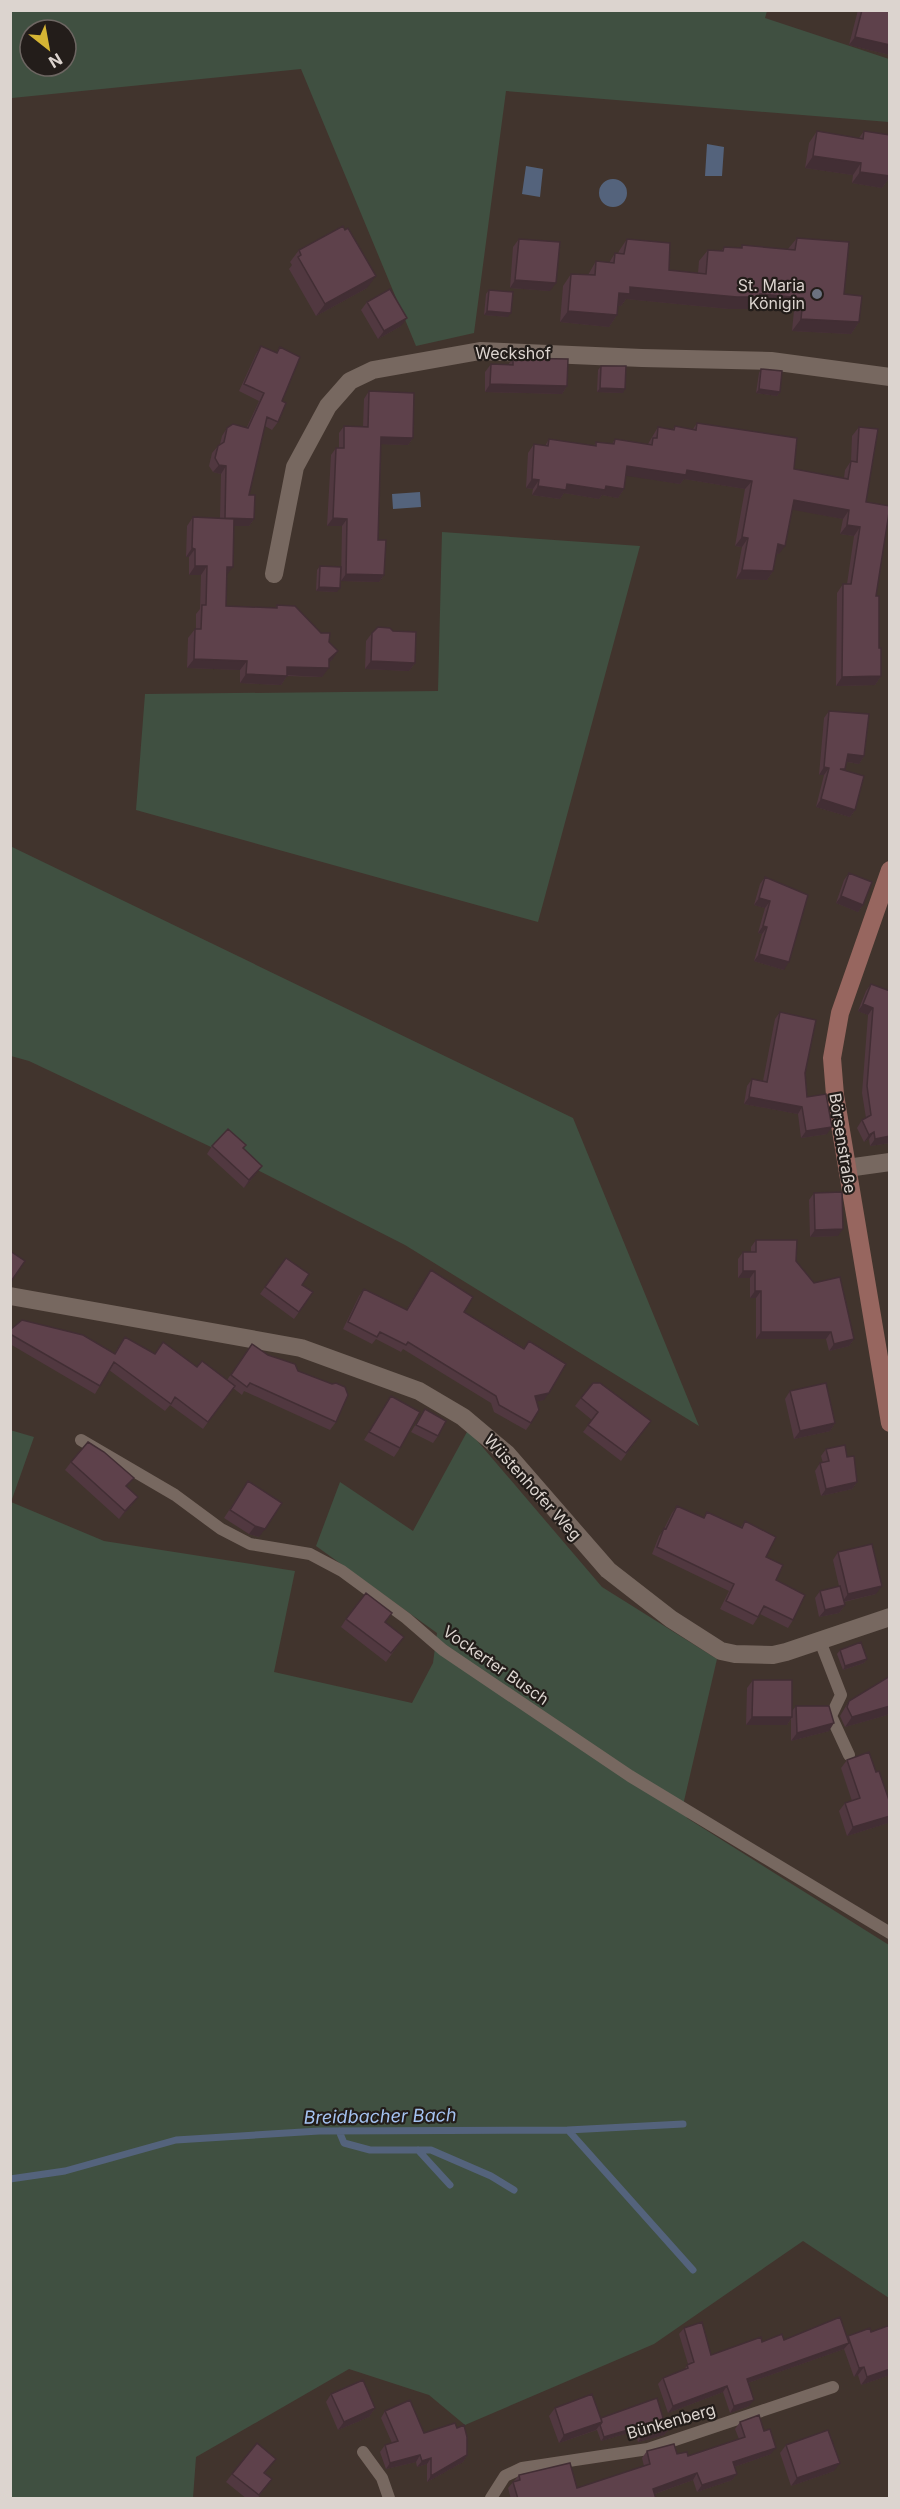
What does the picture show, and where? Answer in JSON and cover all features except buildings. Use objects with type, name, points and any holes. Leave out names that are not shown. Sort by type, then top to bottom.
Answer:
[{"type":"street","name":"Weckshof","points":[[274,573],[295,466],[328,406],[350,381],[373,370],[443,356],[491,351],[771,361],[890,377]]},
{"type":"street","name":"Börsenstraße","points":[[890,870],[840,1013],[832,1058],[835,1095],[890,1423]]},
{"type":"street","points":[[847,1168],[890,1162]]},
{"type":"street","name":"Wüstenhofer Weg","points":[[10,1296],[301,1348],[419,1391],[480,1430],[507,1454],[608,1570],[721,1651],[750,1656],[773,1655],[890,1617]]},
{"type":"lane","name":"Vockerter Busch","points":[[81,1440],[176,1495],[221,1529],[250,1544],[310,1554],[342,1571],[406,1618],[443,1650],[621,1771],[890,1933]]},
{"type":"lane","points":[[820,1641],[841,1695],[831,1716],[849,1755]]},
{"type":"lane","name":"Bünkenberg","points":[[491,2499],[506,2476],[522,2468],[648,2449],[833,2387]]},
{"type":"lane","points":[[363,2452],[382,2478],[389,2499]]},
{"type":"green space","points":[[11,11],[767,11],[765,18],[889,59],[889,122],[506,91],[474,333],[416,346],[301,69],[12,98],[11,109]]},
{"type":"green space","points":[[442,532],[640,546],[538,922],[136,810],[145,694],[438,691]]},
{"type":"green space","points":[[10,846],[573,1118],[699,1426],[405,1245],[228,1155],[29,1061],[11,1056]]},
{"type":"green space","points":[[10,1430],[34,1437],[11,1502],[104,1541],[295,1571],[274,1672],[412,1703],[433,1663],[437,1633],[316,1546],[340,1482],[413,1531],[468,1430],[602,1587],[717,1659],[684,1801],[687,1818],[889,1945],[889,2298],[803,2241],[654,2344],[465,2425],[429,2395],[349,2369],[196,2457],[193,2498],[11,2498]]},
{"type":"water","points":[[707,144],[724,147],[722,176],[705,176]]},
{"type":"water","points":[[526,166],[543,169],[540,197],[522,194]]},
{"type":"water","points":[[613,179],[623,183],[627,193],[623,203],[613,207],[603,203],[599,193],[603,183]]},
{"type":"water","points":[[420,492],[421,507],[393,509],[392,494]]},
{"type":"waterway","points":[[568,2130],[683,2124]]},
{"type":"waterway","name":"Breidbacher Bach","points":[[10,2179],[65,2171],[176,2140],[319,2131],[568,2130],[693,2270]]},
{"type":"waterway","points":[[339,2131],[344,2143],[370,2150],[431,2150],[491,2176],[514,2190]]},
{"type":"waterway","points":[[418,2150],[450,2185]]},
{"type":"place","name":"St. Maria Königin","points":[[817,294]]}]
